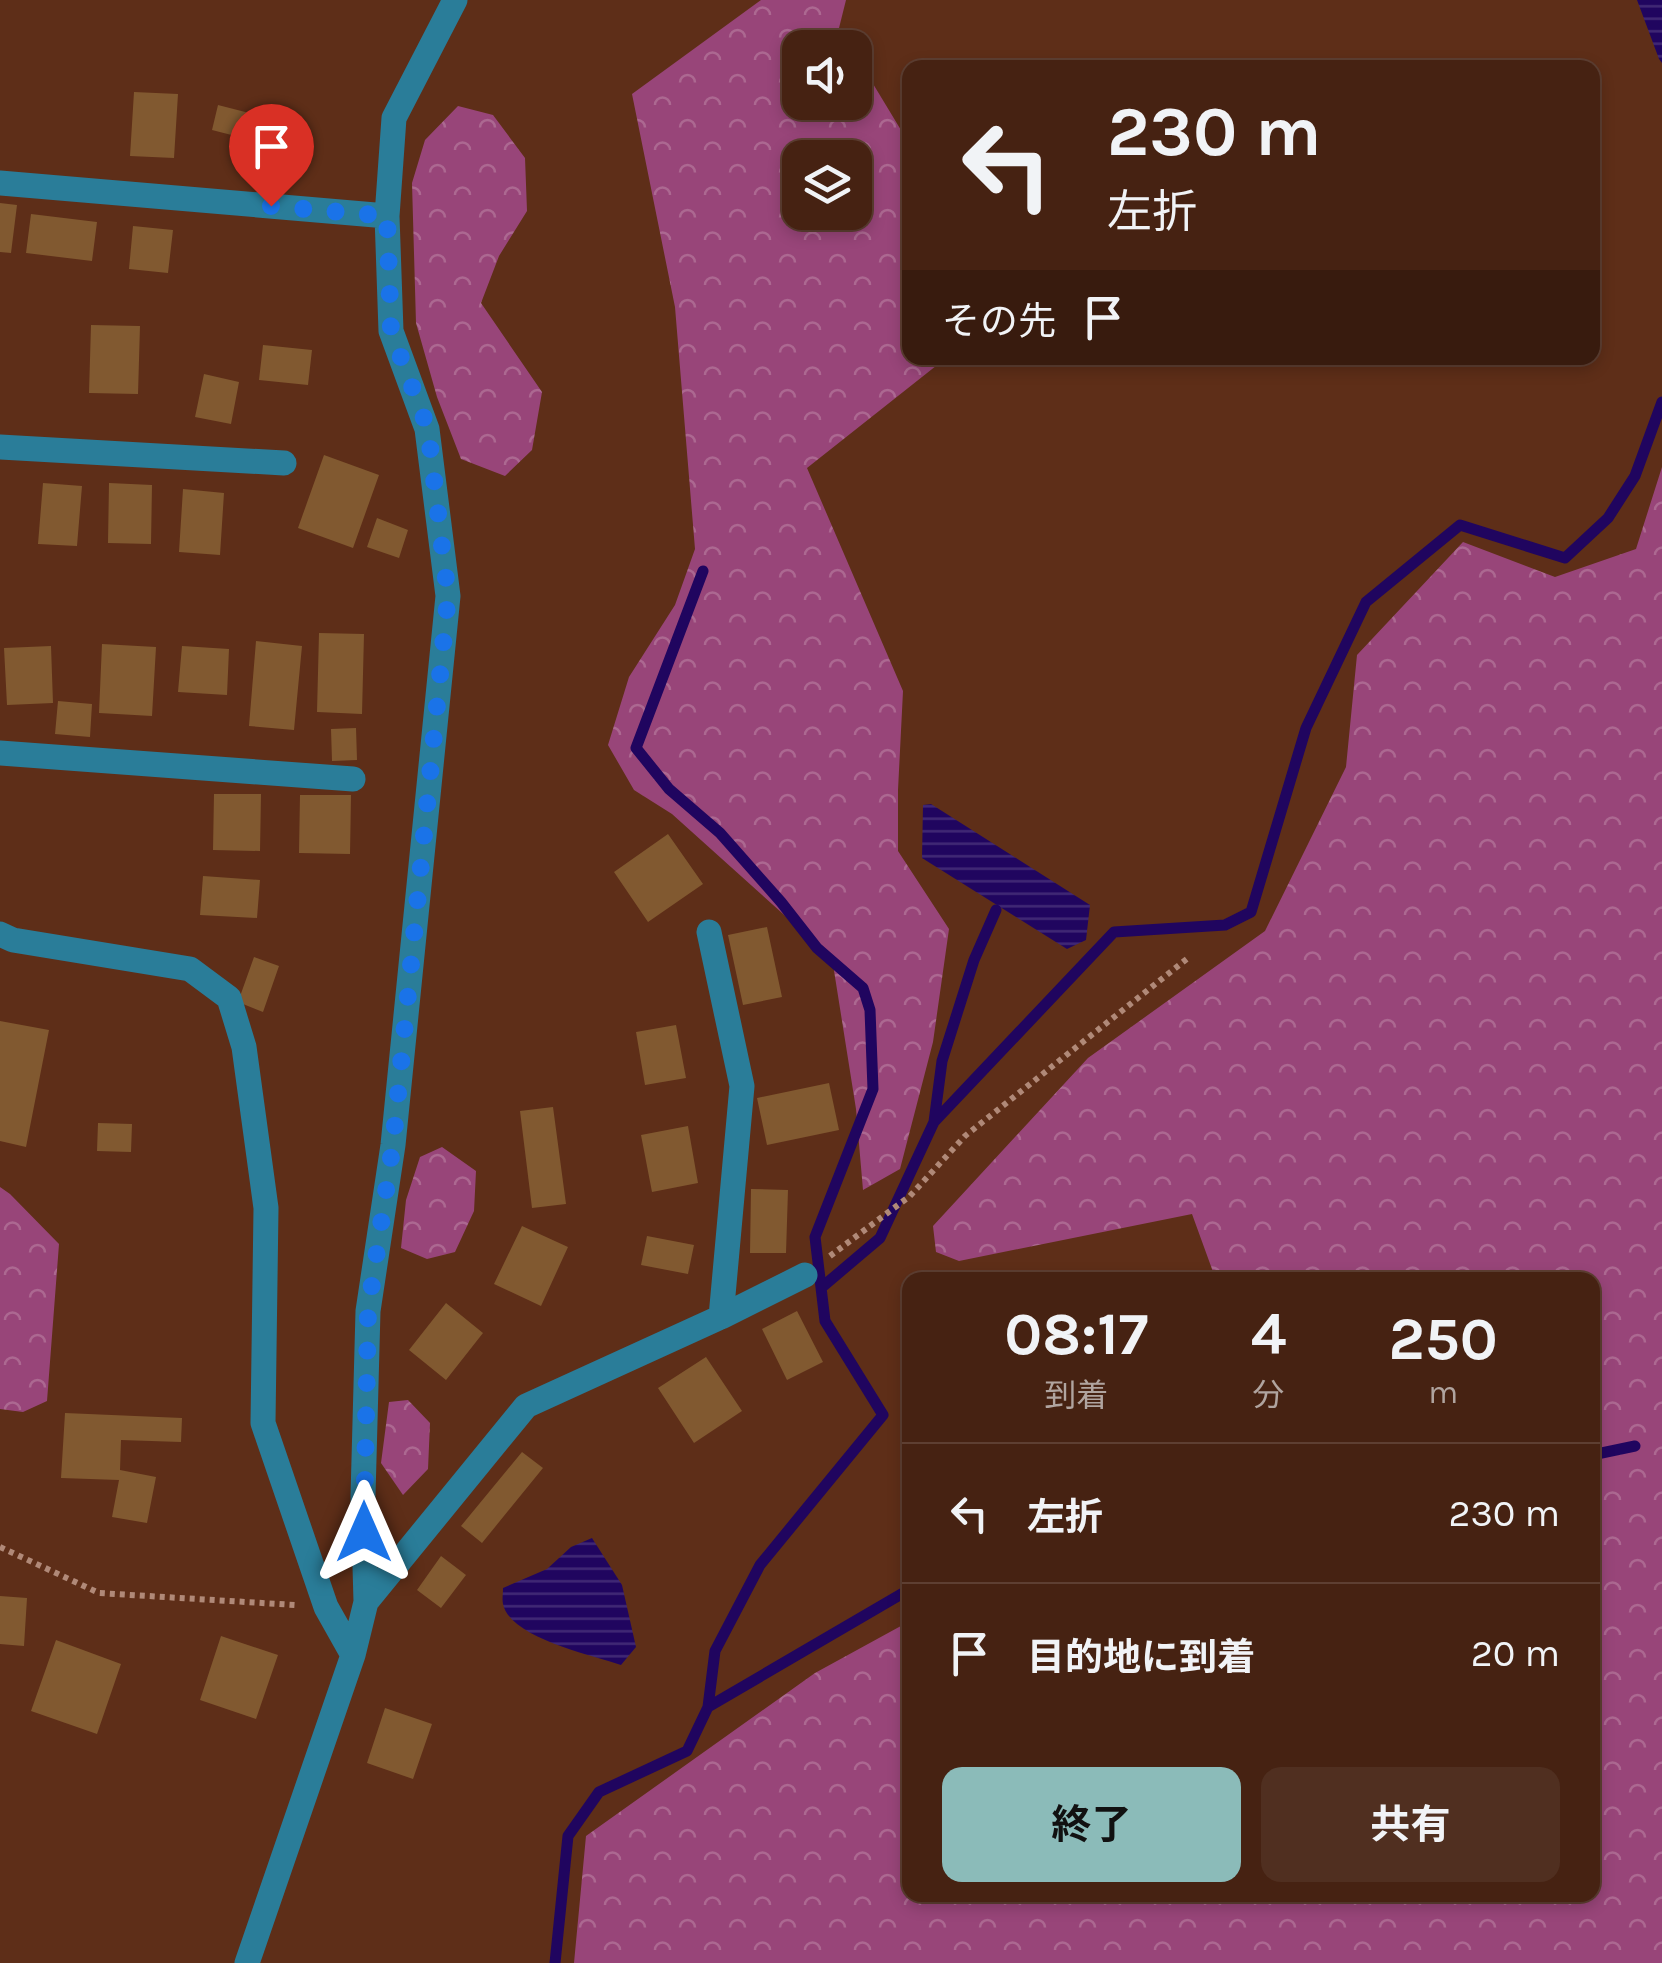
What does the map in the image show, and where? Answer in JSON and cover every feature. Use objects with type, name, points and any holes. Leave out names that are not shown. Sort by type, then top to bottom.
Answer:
[{"type":"street","points":[[246,1963],[353,1655],[366,1602],[363,1496],[368,1311],[393,1144],[448,596],[428,429],[391,331],[387,216],[394,118],[455,0]]},
{"type":"street","points":[[0,183],[387,216]]},
{"type":"street","points":[[0,447],[284,462]]},
{"type":"street","points":[[0,754],[353,778]]},
{"type":"street","points":[[709,932],[742,1086],[721,1317]]},
{"type":"street","points":[[0,934],[13,940],[190,969],[228,998],[244,1048],[266,1208],[263,1423],[326,1607],[353,1655]]},
{"type":"street","points":[[366,1602],[526,1406],[805,1275]]},
{"type":"path","points":[[805,1275],[910,1196],[965,1136],[1188,958]]},
{"type":"path","points":[[0,1547],[99,1593],[326,1607]]},
{"type":"green space","points":[[761,0],[846,0],[840,30],[782,30],[782,120],[872,120],[872,82],[902,132],[902,365],[937,365],[807,468],[903,691],[898,851],[949,929],[933,1042],[900,1169],[863,1190],[856,1109],[832,958],[672,814],[634,790],[608,745],[629,677],[675,605],[695,549],[675,307],[632,94]]},
{"type":"green space","points":[[458,106],[493,115],[525,158],[527,211],[499,256],[481,303],[542,392],[532,450],[505,476],[461,459],[437,397],[416,323],[412,183],[425,140]]},
{"type":"green space","points":[[1662,467],[1662,1963],[574,1963],[586,1836],[815,1673],[902,1625],[902,1902],[1600,1902],[1600,1272],[1213,1272],[1192,1214],[959,1261],[936,1252],[933,1226],[1088,1058],[1265,931],[1346,767],[1357,655],[1463,542],[1555,577],[1636,549]]},
{"type":"green space","points":[[442,1147],[476,1171],[474,1211],[455,1252],[427,1259],[401,1248],[406,1200],[420,1157]]},
{"type":"green space","points":[[0,1187],[59,1244],[47,1401],[23,1412],[0,1409]]},
{"type":"green space","points":[[408,1400],[430,1423],[428,1469],[403,1495],[381,1463],[389,1402]]},
{"type":"shaded area","points":[[1637,0],[1662,0],[1662,63],[1659,59]]},
{"type":"shaded area","points":[[931,804],[1090,905],[1086,940],[1067,949],[922,858],[923,805]]},
{"type":"shaded area","points":[[592,1538],[622,1585],[636,1647],[621,1665],[536,1636],[509,1616],[503,1604],[503,1588],[547,1569],[571,1547]]},
{"type":"building","points":[[134,92],[178,94],[174,158],[130,156]]},
{"type":"building","points":[[218,105],[257,115],[251,140],[212,130]]},
{"type":"building","points":[[0,203],[17,205],[11,253],[0,252]]},
{"type":"building","points":[[31,214],[97,222],[92,261],[26,253]]},
{"type":"building","points":[[133,226],[173,230],[168,273],[129,269]]},
{"type":"building","points":[[91,325],[140,326],[138,394],[89,393]]},
{"type":"building","points":[[263,345],[312,350],[308,385],[259,380]]},
{"type":"building","points":[[204,374],[239,382],[231,424],[195,417]]},
{"type":"building","points":[[324,455],[379,475],[353,548],[298,528]]},
{"type":"building","points":[[43,483],[82,486],[77,546],[38,544]]},
{"type":"building","points":[[109,483],[152,485],[151,544],[108,543]]},
{"type":"building","points":[[183,489],[224,493],[220,555],[179,552]]},
{"type":"building","points":[[377,518],[408,530],[399,558],[367,547]]},
{"type":"building","points":[[319,633],[364,634],[362,714],[317,712]]},
{"type":"building","points":[[256,641],[302,646],[294,730],[249,726]]},
{"type":"building","points":[[102,644],[156,647],[152,716],[99,713]]},
{"type":"building","points":[[51,646],[53,703],[7,705],[4,648]]},
{"type":"building","points":[[182,646],[229,649],[227,695],[178,692]]},
{"type":"building","points":[[58,701],[92,704],[90,737],[55,734]]},
{"type":"building","points":[[356,728],[357,760],[332,761],[331,729]]},
{"type":"building","points":[[214,794],[261,794],[260,851],[213,850]]},
{"type":"building","points":[[300,795],[351,795],[350,854],[299,853]]},
{"type":"building","points":[[668,834],[703,884],[648,922],[614,872]]},
{"type":"building","points":[[203,876],[260,880],[257,918],[200,915]]},
{"type":"building","points":[[767,927],[782,997],[743,1005],[728,935]]},
{"type":"building","points":[[254,957],[279,966],[263,1012],[238,1002]]},
{"type":"building","points":[[0,1021],[49,1030],[26,1147],[0,1141]]},
{"type":"building","points":[[676,1025],[686,1078],[645,1085],[636,1032]]},
{"type":"building","points":[[829,1083],[839,1130],[767,1145],[757,1098]]},
{"type":"building","points":[[553,1107],[566,1204],[532,1208],[520,1111]]},
{"type":"building","points":[[98,1123],[132,1124],[131,1152],[97,1151]]},
{"type":"building","points":[[688,1126],[698,1183],[652,1192],[641,1135]]},
{"type":"building","points":[[751,1189],[788,1190],[786,1253],[750,1253]]},
{"type":"building","points":[[522,1226],[568,1247],[541,1306],[494,1284]]},
{"type":"building","points":[[647,1236],[694,1245],[688,1274],[641,1265]]},
{"type":"building","points":[[446,1303],[483,1333],[446,1380],[409,1350]]},
{"type":"building","points":[[797,1311],[823,1362],[787,1380],[762,1329]]},
{"type":"building","points":[[706,1357],[742,1411],[694,1443],[658,1388]]},
{"type":"building","points":[[65,1413],[182,1418],[181,1442],[121,1440],[120,1470],[156,1477],[147,1523],[112,1517],[119,1480],[61,1478]]},
{"type":"building","points":[[522,1452],[543,1468],[482,1543],[461,1526]]},
{"type":"building","points":[[441,1556],[466,1575],[441,1608],[417,1590]]},
{"type":"building","points":[[0,1596],[27,1598],[24,1646],[0,1644]]},
{"type":"building","points":[[221,1636],[278,1655],[256,1719],[200,1700]]},
{"type":"building","points":[[56,1640],[121,1664],[97,1734],[31,1711]]},
{"type":"building","points":[[385,1708],[432,1724],[413,1779],[367,1763]]},
{"type":"waterway","points":[[934,1122],[1114,932],[1225,925],[1251,912],[1306,728],[1366,602],[1460,525],[1565,558],[1608,518],[1635,476],[1662,402]]},
{"type":"waterway","points":[[703,571],[636,748],[669,789],[720,833],[817,948],[863,988],[870,1010],[873,1089],[815,1237],[825,1321],[883,1415],[760,1565],[715,1651],[708,1707]]},
{"type":"waterway","points":[[821,1288],[880,1238],[934,1122],[942,1061],[974,960],[996,910]]},
{"type":"waterway","points":[[1600,1453],[1635,1446]]},
{"type":"waterway","points":[[555,1963],[568,1836],[599,1792],[687,1751],[708,1707],[902,1594]]},
{"type":"route","points":[[271,206],[387,216],[391,331],[428,429],[448,596],[393,1144],[368,1311],[364,1532]]}]
